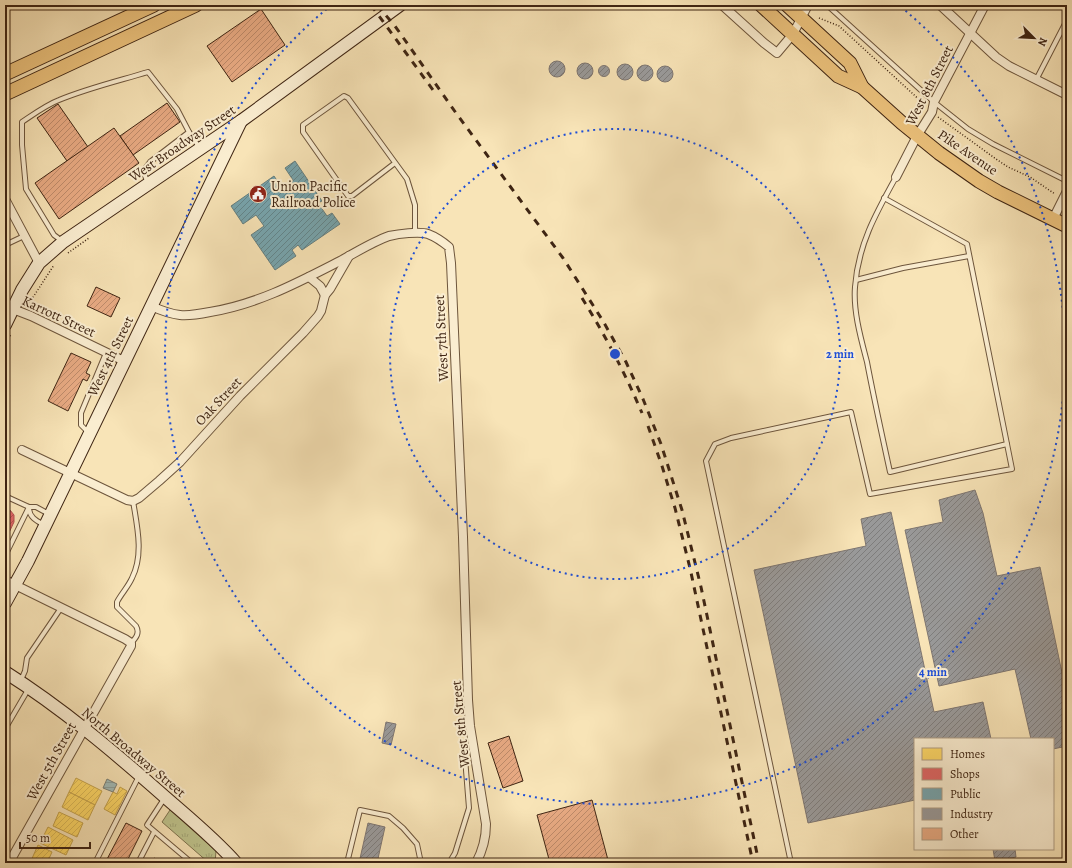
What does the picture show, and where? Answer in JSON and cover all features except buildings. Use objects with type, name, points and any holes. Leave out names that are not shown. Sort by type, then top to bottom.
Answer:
[{"type":"main road","points":[[5,74],[154,5]]},
{"type":"main road","points":[[5,94],[196,5]]},
{"type":"main road","name":"West Broadway Street","points":[[8,329],[22,290],[38,264],[63,242],[241,121],[400,5]]},
{"type":"main road","name":"Pike Avenue","points":[[761,5],[838,76],[862,87],[938,153],[998,192],[1067,226]]},
{"type":"main road","name":"Pike Avenue","points":[[787,5],[850,63],[862,87]]},
{"type":"main road","name":"West 4th Street","points":[[5,603],[10,583],[48,520],[241,121]]},
{"type":"main road","name":"North Broadway Street","points":[[5,672],[73,720],[140,775],[217,843],[232,861]]},
{"type":"street","points":[[722,5],[777,53],[793,34],[808,5]]},
{"type":"street","points":[[940,5],[996,57],[1008,66],[1067,95]]},
{"type":"street","name":"West 8th Street","points":[[896,177],[917,136],[932,112],[934,102],[985,5]]},
{"type":"street","points":[[1053,219],[1067,191]]},
{"type":"street","points":[[5,199],[38,264]]},
{"type":"street","name":"West 7th Street","points":[[309,277],[390,236],[415,233],[429,235],[449,247],[451,263],[464,580]]},
{"type":"street","name":"Oak Street","points":[[134,501],[180,462],[240,396],[318,316],[325,294],[330,289],[349,256]]},
{"type":"street","points":[[151,306],[179,315],[222,310],[262,298],[309,277],[320,286],[325,294]]},
{"type":"street","name":"Karrott Street","points":[[14,309],[124,361]]},
{"type":"street","points":[[22,450],[113,494],[127,500],[134,501]]},
{"type":"street","name":"West 8th Street","points":[[464,580],[470,726],[486,824],[484,844],[476,863]]},
{"type":"street","points":[[10,583],[131,643]]},
{"type":"street","name":"West 5th Street","points":[[9,863],[131,646],[131,643]]},
{"type":"lane","points":[[827,5],[934,102],[968,129],[993,144],[1067,181]]},
{"type":"lane","points":[[1036,80],[1067,20]]},
{"type":"lane","points":[[63,242],[54,235],[26,189],[22,145],[22,122],[35,113],[58,100],[95,87],[148,72],[177,109],[200,149]]},
{"type":"lane","points":[[395,163],[352,196],[348,196],[303,132],[303,125],[344,96],[348,98],[395,163],[406,179],[415,205],[415,233]]},
{"type":"lane","points":[[148,184],[143,171],[150,162],[189,132]]},
{"type":"lane","points":[[896,177],[865,238],[860,254],[855,287],[860,331],[890,472],[1007,444]]},
{"type":"lane","points":[[791,863],[706,461],[715,444],[731,438],[851,412],[870,494],[1012,469],[967,244],[884,198]]},
{"type":"lane","points":[[5,245],[25,236]]},
{"type":"lane","points":[[856,280],[903,268],[969,256]]},
{"type":"lane","points":[[90,434],[81,425],[81,413],[106,353]]},
{"type":"lane","points":[[5,496],[29,507],[36,507],[48,520]]},
{"type":"lane","points":[[131,643],[136,637],[138,629],[117,607],[117,602],[132,579],[139,554],[134,501]]},
{"type":"lane","points":[[29,507],[32,518],[48,520]]},
{"type":"lane","points":[[5,556],[29,507]]},
{"type":"lane","points":[[5,728],[25,685],[25,671],[28,658],[61,608]]},
{"type":"lane","points":[[449,863],[455,854],[469,808],[464,745]]},
{"type":"lane","points":[[95,863],[140,775]]},
{"type":"lane","points":[[165,798],[147,826],[192,863]]},
{"type":"lane","points":[[347,863],[360,810],[389,816],[403,828],[417,844],[420,863]]},
{"type":"lane","points":[[138,863],[154,832]]},
{"type":"path","points":[[815,17],[839,26],[924,104]]},
{"type":"path","points":[[940,118],[1008,167],[1030,177],[1057,195]]},
{"type":"path","points":[[63,257],[89,238]]},
{"type":"path","points":[[14,309],[56,261]]},
{"type":"path","points":[[5,347],[8,329]]},
{"type":"green space","points":[[170,810],[216,851],[215,863],[209,863],[162,822]]},
{"type":"water","points":[[107,779],[117,784],[113,792],[103,788]]},
{"type":"railway","points":[[371,5],[433,90]]},
{"type":"railway","points":[[377,5],[395,26],[456,113],[563,258],[603,321],[626,362],[643,399],[661,444],[682,510],[701,587],[759,863]]},
{"type":"railway","points":[[582,298],[614,354],[642,413]]},
{"type":"railway","points":[[648,426],[675,508],[690,568],[753,863]]},
{"type":"place","name":"Union Pacific Railroad Police","points":[[258,194]]}]
